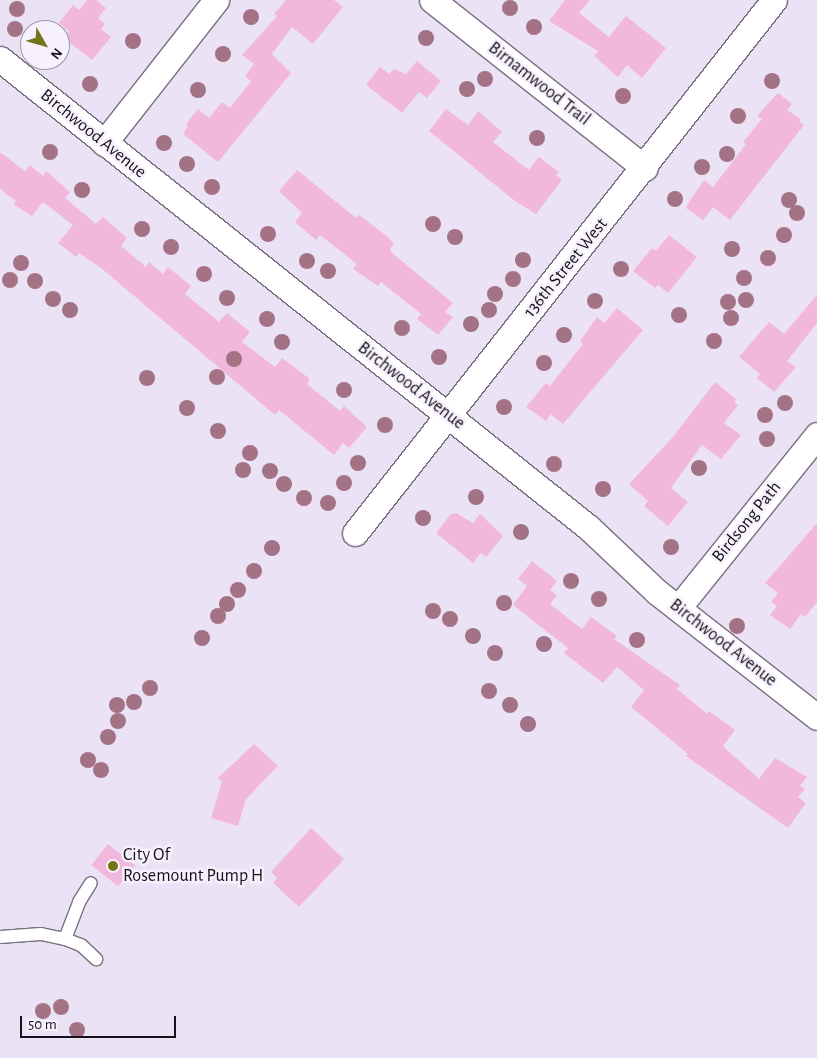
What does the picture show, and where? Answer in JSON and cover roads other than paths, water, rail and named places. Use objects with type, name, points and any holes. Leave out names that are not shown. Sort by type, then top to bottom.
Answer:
[{"type":"street","points":[[104,143],[216,0]]},
{"type":"street","name":"Birnamwood Trail","points":[[432,0],[645,168]]},
{"type":"street","name":"136th Street West","points":[[355,533],[645,168],[774,0]]},
{"type":"street","name":"Birchwood Avenue","points":[[0,59],[588,527],[678,608],[817,717]]},
{"type":"street","name":"Birdsong Path","points":[[678,608],[817,435]]},
{"type":"lane","points":[[65,939],[79,902],[91,883]]},
{"type":"lane","points":[[0,937],[41,934],[65,939],[82,945],[96,959]]},
{"type":"place","name":"City Of Rosemount Pump H","points":[[113,866]]}]
